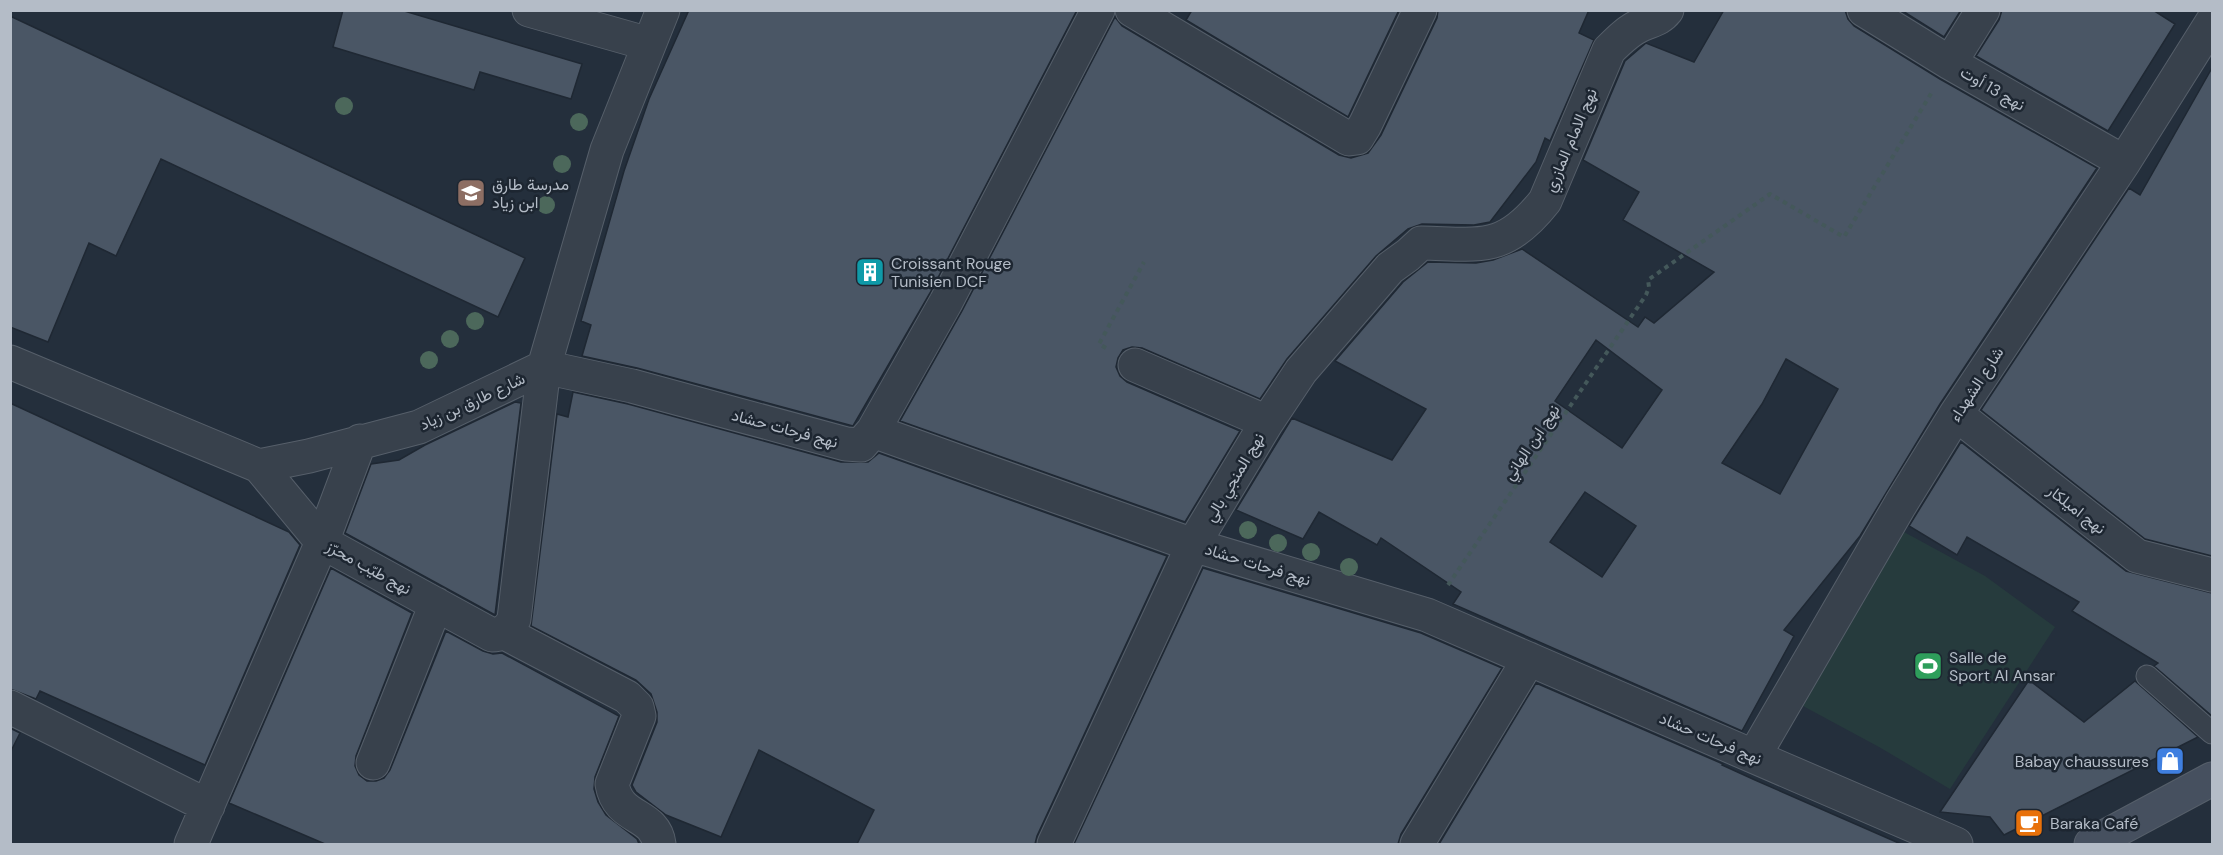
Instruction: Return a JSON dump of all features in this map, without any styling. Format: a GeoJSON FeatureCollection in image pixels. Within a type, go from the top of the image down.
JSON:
{"type":"FeatureCollection","features":[{"type":"Feature","properties":{"kind":"main road"},"geometry":{"type":"LineString","coordinates":[[2091,844],[2212,779]]}},
{"type":"Feature","properties":{"kind":"street"},"geometry":{"type":"LineString","coordinates":[[529,10],[649,44]]}},
{"type":"Feature","properties":{"kind":"street","name":"شارع طارق بن زياد"},"geometry":{"type":"LineString","coordinates":[[259,466],[309,456],[419,427],[544,368],[607,150],[663,10]]}},
{"type":"Feature","properties":{"kind":"street"},"geometry":{"type":"LineString","coordinates":[[873,431],[946,302],[1098,10]]}},
{"type":"Feature","properties":{"kind":"street"},"geometry":{"type":"LineString","coordinates":[[1132,10],[1349,139],[1357,138],[1365,125],[1420,10]]}},
{"type":"Feature","properties":{"kind":"street","name":"نهج الامام المازري"},"geometry":{"type":"LineString","coordinates":[[1421,243],[1489,244],[1513,233],[1528,220],[1545,201],[1606,54],[1623,36],[1639,26],[1658,20],[1667,10]]}},
{"type":"Feature","properties":{"kind":"street","name":"نهج 13 أوت"},"geometry":{"type":"LineString","coordinates":[[1864,10],[1950,63],[2124,162]]}},
{"type":"Feature","properties":{"kind":"street"},"geometry":{"type":"LineString","coordinates":[[1950,63],[1983,10]]}},
{"type":"Feature","properties":{"kind":"street","name":"شارع الشهداء"},"geometry":{"type":"LineString","coordinates":[[1754,756],[1900,505],[1956,414],[2124,162],[2212,22]]}},
{"type":"Feature","properties":{"kind":"street","name":"نهج المنجي بالي"},"geometry":{"type":"LineString","coordinates":[[1054,844],[1193,545],[1267,422],[1301,371],[1390,268],[1421,243]]}},
{"type":"Feature","properties":{"kind":"street"},"geometry":{"type":"LineString","coordinates":[[10,362],[259,466]]}},
{"type":"Feature","properties":{"kind":"street"},"geometry":{"type":"LineString","coordinates":[[1135,365],[1267,422]]}},
{"type":"Feature","properties":{"kind":"street"},"geometry":{"type":"LineString","coordinates":[[503,632],[509,628],[514,619],[544,368]]}},
{"type":"Feature","properties":{"kind":"street","name":"نهج فرحات حشاد"},"geometry":{"type":"LineString","coordinates":[[544,368],[632,386],[846,444],[861,445],[873,431],[1193,545],[1427,615],[1956,844]]}},
{"type":"Feature","properties":{"kind":"street","name":"نهج اميلكار"},"geometry":{"type":"LineString","coordinates":[[1956,414],[2137,556],[2212,575]]}},
{"type":"Feature","properties":{"kind":"street"},"geometry":{"type":"LineString","coordinates":[[191,844],[322,542],[360,441]]}},
{"type":"Feature","properties":{"kind":"street","name":"نهج طيّب محرّز"},"geometry":{"type":"LineString","coordinates":[[259,466],[322,542],[492,635],[503,632],[627,697],[638,707],[639,716],[612,784],[620,805],[648,823],[656,832],[659,844]]}},
{"type":"Feature","properties":{"kind":"street"},"geometry":{"type":"LineString","coordinates":[[373,763],[436,604]]}},
{"type":"Feature","properties":{"kind":"street"},"geometry":{"type":"LineString","coordinates":[[1417,844],[1529,659]]}},
{"type":"Feature","properties":{"kind":"street"},"geometry":{"type":"LineString","coordinates":[[10,707],[208,806]]}},
{"type":"Feature","properties":{"kind":"lane"},"geometry":{"type":"LineString","coordinates":[[2147,676],[2212,733]]}},
{"type":"Feature","properties":{"kind":"path","name":"نهج ابن الهاني"},"geometry":{"type":"LineString","coordinates":[[1427,615],[1646,295],[1649,287],[1648,280],[1770,194],[1844,237],[1950,63]]}},
{"type":"Feature","properties":{"kind":"path"},"geometry":{"type":"LineString","coordinates":[[1135,365],[1099,344],[1144,262]]}},
{"type":"Feature","properties":{"kind":"green space","name":"Salle de Sport Al Ansar"},"geometry":{"type":"Polygon","coordinates":[[[1904,532],[1985,576],[2055,627],[1950,789],[1803,706],[1904,532]]]}},
{"type":"Feature","properties":{"kind":"building"},"geometry":{"type":"Polygon","coordinates":[[[343,10],[401,10],[582,64],[571,99],[480,72],[474,90],[333,47],[343,10]]]}},
{"type":"Feature","properties":{"kind":"building"},"geometry":{"type":"Polygon","coordinates":[[[689,10],[1077,10],[930,293],[853,426],[637,368],[582,356],[591,325],[581,321],[624,171],[649,99],[689,10]]]}},
{"type":"Feature","properties":{"kind":"building"},"geometry":{"type":"Polygon","coordinates":[[[1192,10],[1399,10],[1348,117],[1186,20],[1192,10]]]}},
{"type":"Feature","properties":{"kind":"building"},"geometry":{"type":"Polygon","coordinates":[[[1438,10],[1589,10],[1579,33],[1594,40],[1550,141],[1545,138],[1536,162],[1490,222],[1474,225],[1422,224],[1408,229],[1376,256],[1287,359],[1260,399],[1142,348],[1132,347],[1123,350],[1116,367],[1120,376],[1127,382],[1240,431],[1185,522],[900,421],[962,311],[1115,17],[1122,26],[1339,155],[1351,158],[1368,153],[1381,135],[1437,18],[1438,10]]]}},
{"type":"Feature","properties":{"kind":"building"},"geometry":{"type":"Polygon","coordinates":[[[1724,10],[1845,10],[1854,26],[1940,79],[2097,168],[1940,404],[1860,536],[1784,630],[1794,636],[1742,731],[1453,604],[1461,592],[1381,538],[1377,545],[1319,512],[1303,539],[1236,510],[1292,418],[1392,460],[1426,409],[1335,361],[1403,282],[1428,262],[1476,263],[1493,260],[1522,249],[1638,327],[1645,317],[1654,323],[1714,272],[1623,220],[1639,192],[1583,160],[1625,61],[1646,43],[1694,62],[1724,10]],[[1596,340],[1555,401],[1622,448],[1662,390],[1596,340]],[[1786,359],[1762,404],[1722,463],[1780,494],[1838,389],[1786,359]],[[1585,492],[1550,542],[1602,577],[1636,526],[1585,492]]]}},
{"type":"Feature","properties":{"kind":"building"},"geometry":{"type":"Polygon","coordinates":[[[1901,10],[1961,10],[1944,37],[1901,10]]]}},
{"type":"Feature","properties":{"kind":"building"},"geometry":{"type":"Polygon","coordinates":[[[2002,10],[2153,10],[2175,24],[2108,131],[1976,56],[1999,20],[2002,10]]]}},
{"type":"Feature","properties":{"kind":"building"},"geometry":{"type":"Polygon","coordinates":[[[10,16],[525,258],[498,317],[161,159],[116,256],[89,243],[48,342],[10,327],[10,16]]]}},
{"type":"Feature","properties":{"kind":"building"},"geometry":{"type":"Polygon","coordinates":[[[2212,68],[2212,556],[2145,539],[1981,410],[2129,188],[2140,195],[2212,68]]]}},
{"type":"Feature","properties":{"kind":"building"},"geometry":{"type":"Polygon","coordinates":[[[573,392],[628,404],[841,462],[868,462],[879,453],[1167,556],[1035,844],[857,844],[874,810],[759,750],[721,837],[666,815],[636,792],[632,785],[657,722],[657,712],[651,694],[636,680],[531,626],[557,414],[568,417],[573,392]]]}},
{"type":"Feature","properties":{"kind":"building"},"geometry":{"type":"Polygon","coordinates":[[[515,402],[521,403],[495,615],[345,533],[371,464],[399,460],[515,402]]]}},
{"type":"Feature","properties":{"kind":"building"},"geometry":{"type":"Polygon","coordinates":[[[10,403],[289,532],[300,545],[205,765],[40,691],[36,699],[10,689],[10,403]]]}},
{"type":"Feature","properties":{"kind":"building"},"geometry":{"type":"Polygon","coordinates":[[[1961,442],[2126,571],[2212,593],[2212,716],[2154,666],[2158,663],[2072,611],[2079,602],[1967,537],[1957,555],[1909,526],[1961,442]]]}},
{"type":"Feature","properties":{"kind":"building"},"geometry":{"type":"Polygon","coordinates":[[[331,568],[412,613],[356,756],[355,766],[359,775],[367,781],[376,781],[384,778],[390,770],[446,631],[483,651],[493,654],[502,653],[619,716],[595,777],[594,789],[598,802],[606,815],[637,839],[639,844],[325,844],[229,803],[331,568]]]}},
{"type":"Feature","properties":{"kind":"building"},"geometry":{"type":"Polygon","coordinates":[[[1203,568],[1421,633],[1502,668],[1401,834],[1398,844],[1074,844],[1203,568]]]}},
{"type":"Feature","properties":{"kind":"building"},"geometry":{"type":"Polygon","coordinates":[[[2029,680],[2084,722],[2135,681],[2198,737],[2004,835],[1990,817],[1940,812],[2029,680]]]}},
{"type":"Feature","properties":{"kind":"building"},"geometry":{"type":"Polygon","coordinates":[[[1536,683],[1723,764],[1901,844],[1439,844],[1536,683]]]}},
{"type":"Feature","properties":{"kind":"building"},"geometry":{"type":"Polygon","coordinates":[[[10,728],[20,733],[10,753],[10,728]]]}},
{"type":"Feature","properties":{"kind":"place","name":"مدرسة طارق ابن زياد"},"geometry":{"type":"Point","coordinates":[471,193]}},
{"type":"Feature","properties":{"kind":"place","name":"Croissant Rouge Tunisien DCF"},"geometry":{"type":"Point","coordinates":[870,272]}},
{"type":"Feature","properties":{"kind":"place","name":"Salle de Sport Al Ansar"},"geometry":{"type":"Point","coordinates":[1928,666]}},
{"type":"Feature","properties":{"kind":"place","name":"Babay chaussures"},"geometry":{"type":"Point","coordinates":[2170,761]}},
{"type":"Feature","properties":{"kind":"place","name":"Baraka Café"},"geometry":{"type":"Point","coordinates":[2029,823]}}]}
